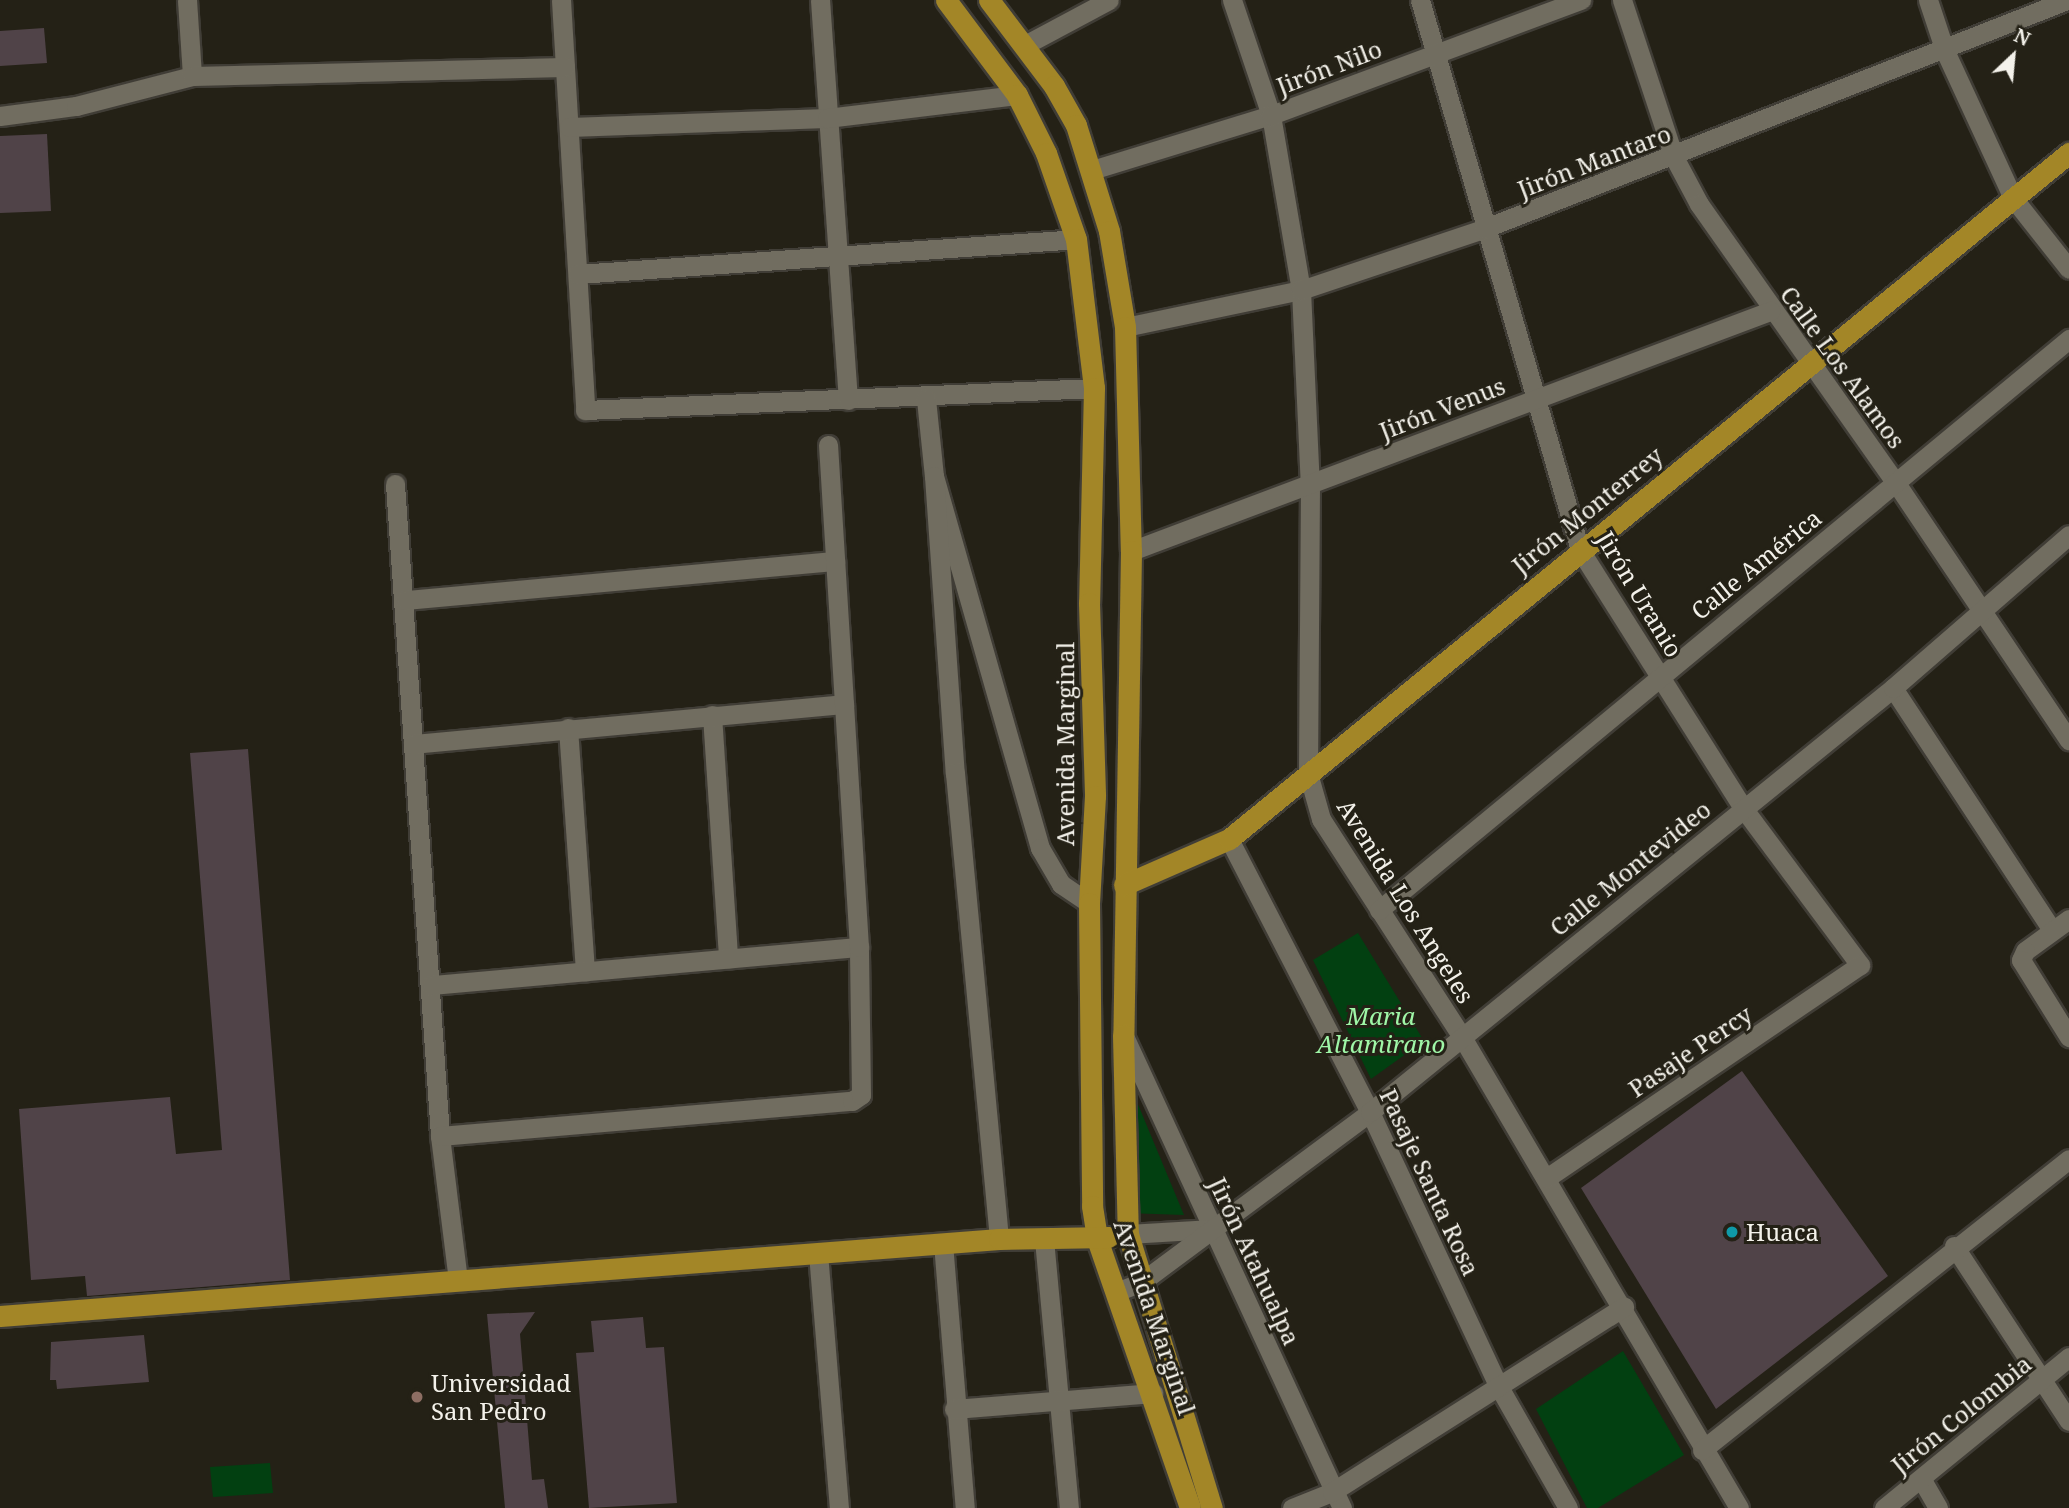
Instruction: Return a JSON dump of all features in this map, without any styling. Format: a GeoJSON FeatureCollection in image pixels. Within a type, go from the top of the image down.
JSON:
{"type":"FeatureCollection","features":[{"type":"Feature","properties":{"kind":"main road","name":"Avenida Marginal"},"geometry":{"type":"LineString","coordinates":[[946,0],[1017,95],[1046,153],[1076,239],[1094,388],[1089,603],[1095,796],[1089,903],[1097,1239],[1153,1393],[1190,1508]]}},
{"type":"Feature","properties":{"kind":"main road","name":"Avenida Marginal"},"geometry":{"type":"LineString","coordinates":[[989,0],[1025,45],[1076,125],[1092,170],[1125,327],[1131,551],[1123,1035],[1128,1234],[1140,1283],[1212,1508]]}},
{"type":"Feature","properties":{"kind":"main road","name":"Jirón Monterrey"},"geometry":{"type":"LineString","coordinates":[[1124,885],[1229,839],[1810,360],[2069,153]]}},
{"type":"Feature","properties":{"kind":"main road"},"geometry":{"type":"LineString","coordinates":[[0,1316],[999,1239],[1097,1239],[1128,1234]]}},
{"type":"Feature","properties":{"kind":"street"},"geometry":{"type":"LineString","coordinates":[[187,0],[192,76]]}},
{"type":"Feature","properties":{"kind":"street"},"geometry":{"type":"LineString","coordinates":[[561,0],[585,410],[926,399],[1094,388]]}},
{"type":"Feature","properties":{"kind":"street"},"geometry":{"type":"LineString","coordinates":[[820,0],[848,400]]}},
{"type":"Feature","properties":{"kind":"street"},"geometry":{"type":"LineString","coordinates":[[1025,45],[1109,0]]}},
{"type":"Feature","properties":{"kind":"street","name":"Avenida Los Angeles"},"geometry":{"type":"LineString","coordinates":[[1232,0],[1271,115],[1301,290],[1310,486],[1308,773],[1321,819],[1462,1037],[1624,1307],[1702,1450],[1740,1508]]}},
{"type":"Feature","properties":{"kind":"street","name":"Jirón Uranio"},"geometry":{"type":"LineString","coordinates":[[1420,0],[1483,229],[1537,397],[1580,550],[1743,808],[1860,965]]}},
{"type":"Feature","properties":{"kind":"street","name":"Jirón Nilo"},"geometry":{"type":"LineString","coordinates":[[1092,170],[1271,115],[1581,0]]}},
{"type":"Feature","properties":{"kind":"street","name":"Calle Los Alamos"},"geometry":{"type":"LineString","coordinates":[[1622,0],[1674,157],[1770,311],[1810,360],[1896,483],[2069,740]]}},
{"type":"Feature","properties":{"kind":"street"},"geometry":{"type":"LineString","coordinates":[[1928,0],[1945,51],[2013,198],[2069,269]]}},
{"type":"Feature","properties":{"kind":"street","name":"Jirón Mantaro"},"geometry":{"type":"LineString","coordinates":[[1125,327],[1301,290],[1483,229],[1945,51],[2067,0]]}},
{"type":"Feature","properties":{"kind":"street"},"geometry":{"type":"LineString","coordinates":[[0,116],[76,106],[192,76],[565,67]]}},
{"type":"Feature","properties":{"kind":"street"},"geometry":{"type":"LineString","coordinates":[[569,127],[827,117],[1017,95]]}},
{"type":"Feature","properties":{"kind":"street"},"geometry":{"type":"LineString","coordinates":[[579,274],[1076,239]]}},
{"type":"Feature","properties":{"kind":"street","name":"Jirón Venus"},"geometry":{"type":"LineString","coordinates":[[1131,551],[1770,311]]}},
{"type":"Feature","properties":{"kind":"street","name":"Calle América"},"geometry":{"type":"LineString","coordinates":[[1379,910],[1660,674],[1896,483],[2069,338]]}},
{"type":"Feature","properties":{"kind":"street"},"geometry":{"type":"LineString","coordinates":[[926,399],[955,773],[999,1239]]}},
{"type":"Feature","properties":{"kind":"street"},"geometry":{"type":"LineString","coordinates":[[440,1136],[852,1101],[861,1095],[864,1082],[859,947],[828,445]]}},
{"type":"Feature","properties":{"kind":"street"},"geometry":{"type":"LineString","coordinates":[[934,476],[1040,848],[1060,884],[1089,903]]}},
{"type":"Feature","properties":{"kind":"street"},"geometry":{"type":"LineString","coordinates":[[395,484],[406,600],[413,744],[432,985],[440,1136],[458,1281]]}},
{"type":"Feature","properties":{"kind":"street","name":"Calle Montevideo"},"geometry":{"type":"LineString","coordinates":[[1116,1292],[1140,1283],[1370,1112],[1893,688],[2069,535]]}},
{"type":"Feature","properties":{"kind":"street"},"geometry":{"type":"LineString","coordinates":[[406,600],[835,561]]}},
{"type":"Feature","properties":{"kind":"street"},"geometry":{"type":"LineString","coordinates":[[1893,688],[2052,930]]}},
{"type":"Feature","properties":{"kind":"street"},"geometry":{"type":"LineString","coordinates":[[413,744],[844,704]]}},
{"type":"Feature","properties":{"kind":"street"},"geometry":{"type":"LineString","coordinates":[[712,715],[728,958]]}},
{"type":"Feature","properties":{"kind":"street"},"geometry":{"type":"LineString","coordinates":[[568,728],[585,971]]}},
{"type":"Feature","properties":{"kind":"street","name":"Pasaje Santa Rosa"},"geometry":{"type":"LineString","coordinates":[[1229,839],[1370,1112],[1499,1387],[1568,1508]]}},
{"type":"Feature","properties":{"kind":"street"},"geometry":{"type":"LineString","coordinates":[[2069,919],[2025,951],[2025,970],[2069,1037]]}},
{"type":"Feature","properties":{"kind":"street"},"geometry":{"type":"LineString","coordinates":[[432,985],[859,947]]}},
{"type":"Feature","properties":{"kind":"street","name":"Pasaje Percy"},"geometry":{"type":"LineString","coordinates":[[1547,1178],[1860,965]]}},
{"type":"Feature","properties":{"kind":"street","name":"Jirón Atahualpa"},"geometry":{"type":"LineString","coordinates":[[1123,1035],[1337,1500]]}},
{"type":"Feature","properties":{"kind":"street"},"geometry":{"type":"LineString","coordinates":[[1702,1450],[1954,1246],[2069,1159]]}},
{"type":"Feature","properties":{"kind":"street"},"geometry":{"type":"LineString","coordinates":[[1128,1234],[1213,1229]]}},
{"type":"Feature","properties":{"kind":"street"},"geometry":{"type":"LineString","coordinates":[[1044,1239],[1069,1508]]}},
{"type":"Feature","properties":{"kind":"street"},"geometry":{"type":"LineString","coordinates":[[943,1244],[954,1409],[965,1508]]}},
{"type":"Feature","properties":{"kind":"street"},"geometry":{"type":"LineString","coordinates":[[1954,1246],[2044,1377],[2069,1421]]}},
{"type":"Feature","properties":{"kind":"street"},"geometry":{"type":"LineString","coordinates":[[818,1254],[839,1508]]}},
{"type":"Feature","properties":{"kind":"street"},"geometry":{"type":"LineString","coordinates":[[1292,1508],[1337,1500],[1499,1387],[1624,1307]]}},
{"type":"Feature","properties":{"kind":"street","name":"Jirón Colombia"},"geometry":{"type":"LineString","coordinates":[[1884,1508],[1922,1480],[2069,1357]]}},
{"type":"Feature","properties":{"kind":"street"},"geometry":{"type":"LineString","coordinates":[[954,1409],[1153,1393]]}},
{"type":"Feature","properties":{"kind":"street"},"geometry":{"type":"LineString","coordinates":[[1922,1480],[1938,1508]]}},
{"type":"Feature","properties":{"kind":"green space","name":"Maria Altamirano"},"geometry":{"type":"Polygon","coordinates":[[[1358,933],[1424,1041],[1371,1079],[1313,960],[1358,933]]]}},
{"type":"Feature","properties":{"kind":"green space"},"geometry":{"type":"Polygon","coordinates":[[[1127,1078],[1184,1215],[1126,1213],[1127,1078]]]}},
{"type":"Feature","properties":{"kind":"green space"},"geometry":{"type":"Polygon","coordinates":[[[1623,1351],[1684,1455],[1598,1508],[1587,1508],[1536,1409],[1623,1351]]]}},
{"type":"Feature","properties":{"kind":"green space"},"geometry":{"type":"Polygon","coordinates":[[[270,1463],[273,1493],[213,1497],[210,1467],[270,1463]]]}},
{"type":"Feature","properties":{"kind":"building"},"geometry":{"type":"Polygon","coordinates":[[[44,28],[47,63],[0,66],[0,31],[44,28]]]}},
{"type":"Feature","properties":{"kind":"building"},"geometry":{"type":"Polygon","coordinates":[[[47,134],[51,211],[0,213],[0,136],[47,134]]]}},
{"type":"Feature","properties":{"kind":"building"},"geometry":{"type":"Polygon","coordinates":[[[248,749],[290,1280],[87,1296],[85,1276],[31,1280],[19,1109],[170,1097],[176,1154],[222,1150],[190,753],[248,749]]]}},
{"type":"Feature","properties":{"kind":"building","name":"Huaca"},"geometry":{"type":"Polygon","coordinates":[[[1742,1071],[1888,1276],[1716,1409],[1581,1188],[1742,1071]]]}},
{"type":"Feature","properties":{"kind":"building"},"geometry":{"type":"Polygon","coordinates":[[[535,1312],[520,1334],[532,1480],[544,1479],[548,1508],[505,1508],[487,1314],[535,1312]]]}},
{"type":"Feature","properties":{"kind":"building"},"geometry":{"type":"Polygon","coordinates":[[[643,1317],[646,1348],[664,1347],[677,1503],[589,1508],[576,1353],[594,1352],[591,1321],[643,1317]]]}},
{"type":"Feature","properties":{"kind":"building"},"geometry":{"type":"Polygon","coordinates":[[[144,1335],[149,1382],[57,1389],[56,1380],[50,1380],[51,1342],[144,1335]]]}},
{"type":"Feature","properties":{"kind":"place","name":"Huaca"},"geometry":{"type":"Point","coordinates":[1732,1232]}},
{"type":"Feature","properties":{"kind":"place","name":"Universidad San Pedro"},"geometry":{"type":"Point","coordinates":[417,1397]}}]}
